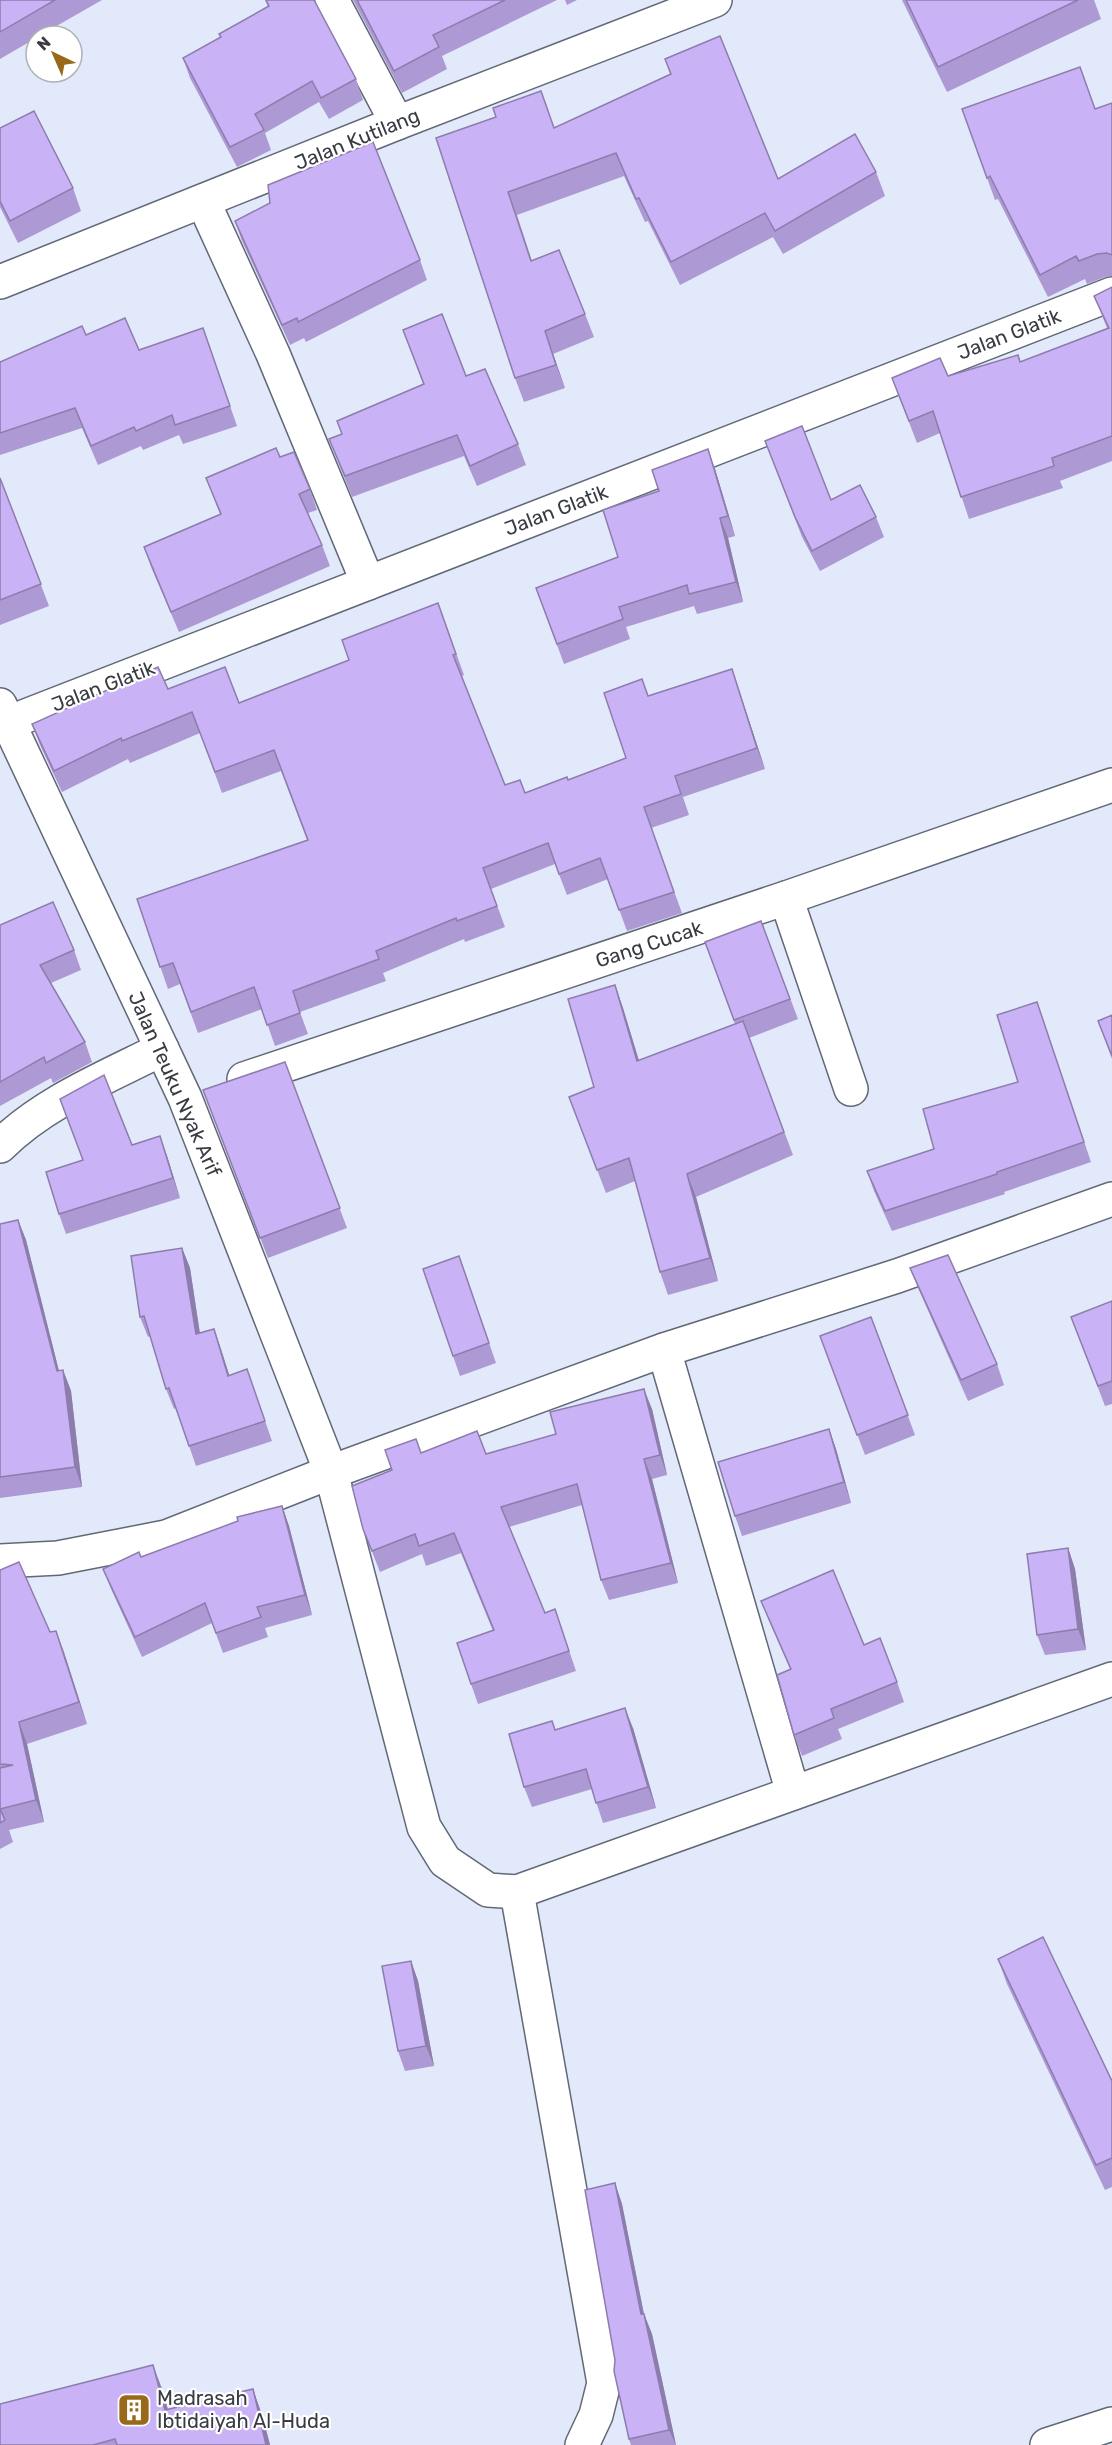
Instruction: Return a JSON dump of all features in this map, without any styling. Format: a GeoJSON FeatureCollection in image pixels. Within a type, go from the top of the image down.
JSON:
{"type":"FeatureCollection","features":[{"type":"Feature","properties":{"kind":"street"},"geometry":{"type":"LineString","coordinates":[[332,0],[397,123]]}},
{"type":"Feature","properties":{"kind":"street","name":"Jalan Kutilang"},"geometry":{"type":"LineString","coordinates":[[0,282],[397,123],[715,0]]}},
{"type":"Feature","properties":{"kind":"street"},"geometry":{"type":"LineString","coordinates":[[203,201],[273,354],[368,583]]}},
{"type":"Feature","properties":{"kind":"street","name":"Jalan Glatik"},"geometry":{"type":"LineString","coordinates":[[3,718],[368,583],[1112,294]]}},
{"type":"Feature","properties":{"kind":"street","name":"Jalan Teuku Nyak Arif"},"geometry":{"type":"LineString","coordinates":[[3,718],[162,1049],[204,1092],[331,1472],[424,1827],[445,1861],[488,1890],[517,1892]]}},
{"type":"Feature","properties":{"kind":"street","name":"Gang Cucak"},"geometry":{"type":"LineString","coordinates":[[204,1092],[786,898],[1112,784]]}},
{"type":"Feature","properties":{"kind":"street"},"geometry":{"type":"LineString","coordinates":[[786,898],[850,1089]]}},
{"type":"Feature","properties":{"kind":"street"},"geometry":{"type":"LineString","coordinates":[[0,1146],[17,1129],[61,1101],[162,1049]]}},
{"type":"Feature","properties":{"kind":"street"},"geometry":{"type":"LineString","coordinates":[[0,1561],[58,1558],[166,1537],[331,1472],[664,1350],[897,1276],[1112,1199]]}},
{"type":"Feature","properties":{"kind":"street"},"geometry":{"type":"LineString","coordinates":[[664,1350],[793,1794]]}},
{"type":"Feature","properties":{"kind":"street"},"geometry":{"type":"LineString","coordinates":[[582,2445],[596,2415],[604,2383],[517,1892],[1112,1679]]}},
{"type":"Feature","properties":{"kind":"street"},"geometry":{"type":"LineString","coordinates":[[1047,2445],[1112,2424]]}},
{"type":"Feature","properties":{"kind":"building"},"geometry":{"type":"Polygon","coordinates":[[[0,0],[55,0],[0,32],[0,0]]]}},
{"type":"Feature","properties":{"kind":"building"},"geometry":{"type":"Polygon","coordinates":[[[266,0],[314,0],[356,79],[321,98],[312,81],[255,114],[264,130],[230,147],[183,58],[221,37],[219,34],[269,6],[266,0]]]}},
{"type":"Feature","properties":{"kind":"building"},"geometry":{"type":"Polygon","coordinates":[[[357,0],[505,0],[433,35],[439,47],[394,71],[357,0]]]}},
{"type":"Feature","properties":{"kind":"building"},"geometry":{"type":"Polygon","coordinates":[[[906,0],[1078,0],[938,67],[906,0]]]}},
{"type":"Feature","properties":{"kind":"building"},"geometry":{"type":"Polygon","coordinates":[[[720,36],[778,179],[855,134],[876,172],[775,231],[765,213],[671,262],[639,198],[636,199],[616,153],[508,192],[531,261],[559,250],[585,314],[545,331],[556,365],[515,378],[436,138],[496,117],[493,108],[541,91],[554,128],[671,74],[665,59],[720,36]]]}},
{"type":"Feature","properties":{"kind":"building"},"geometry":{"type":"Polygon","coordinates":[[[1080,67],[1095,109],[1112,103],[1112,255],[1097,254],[1079,261],[1076,256],[1040,275],[990,176],[987,178],[962,109],[1080,67]]]}},
{"type":"Feature","properties":{"kind":"building"},"geometry":{"type":"Polygon","coordinates":[[[34,111],[73,188],[10,221],[0,201],[0,128],[34,111]]]}},
{"type":"Feature","properties":{"kind":"building"},"geometry":{"type":"Polygon","coordinates":[[[373,142],[420,260],[298,322],[297,318],[282,325],[235,221],[270,203],[268,185],[373,142]]]}},
{"type":"Feature","properties":{"kind":"building"},"geometry":{"type":"Polygon","coordinates":[[[1112,287],[1112,436],[1052,458],[1054,466],[961,497],[933,411],[909,421],[892,378],[940,358],[948,376],[1018,355],[1020,362],[1109,328],[1094,296],[1112,287]]]}},
{"type":"Feature","properties":{"kind":"building"},"geometry":{"type":"Polygon","coordinates":[[[442,314],[466,376],[485,369],[518,444],[470,466],[457,435],[345,476],[329,439],[342,434],[337,421],[424,384],[403,330],[442,314]]]}},
{"type":"Feature","properties":{"kind":"building"},"geometry":{"type":"Polygon","coordinates":[[[125,318],[139,350],[203,328],[230,406],[175,425],[172,415],[136,431],[134,427],[91,446],[75,408],[0,433],[0,362],[82,326],[86,335],[125,318]]]}},
{"type":"Feature","properties":{"kind":"building"},"geometry":{"type":"Polygon","coordinates":[[[802,426],[831,500],[860,485],[876,517],[812,551],[795,517],[765,441],[802,426]]]}},
{"type":"Feature","properties":{"kind":"building"},"geometry":{"type":"Polygon","coordinates":[[[276,448],[280,457],[294,452],[310,489],[299,494],[322,545],[171,612],[144,547],[221,514],[206,478],[276,448]]]}},
{"type":"Feature","properties":{"kind":"building"},"geometry":{"type":"Polygon","coordinates":[[[708,449],[728,516],[720,518],[736,582],[689,594],[687,585],[619,607],[623,619],[557,644],[536,588],[618,557],[603,510],[659,491],[652,470],[708,449]]]}},
{"type":"Feature","properties":{"kind":"building"},"geometry":{"type":"Polygon","coordinates":[[[0,478],[41,584],[0,600],[0,478]]]}},
{"type":"Feature","properties":{"kind":"building"},"geometry":{"type":"Polygon","coordinates":[[[438,603],[456,654],[453,655],[505,785],[520,780],[525,793],[626,758],[604,693],[642,679],[648,696],[732,669],[757,748],[675,776],[681,794],[644,807],[674,892],[619,910],[600,858],[559,874],[548,843],[483,868],[497,906],[457,921],[456,918],[376,951],[379,959],[293,991],[300,1013],[267,1025],[254,987],[191,1012],[173,963],[160,967],[137,899],[308,840],[274,750],[215,772],[192,712],[122,741],[121,738],[54,771],[32,724],[158,667],[168,689],[225,667],[239,703],[349,660],[342,640],[438,603]]]}},
{"type":"Feature","properties":{"kind":"building"},"geometry":{"type":"Polygon","coordinates":[[[53,902],[74,950],[40,965],[85,1042],[46,1063],[44,1057],[0,1082],[0,925],[53,902]]]}},
{"type":"Feature","properties":{"kind":"building"},"geometry":{"type":"Polygon","coordinates":[[[761,921],[790,999],[734,1020],[705,942],[761,921]]]}},
{"type":"Feature","properties":{"kind":"building"},"geometry":{"type":"Polygon","coordinates":[[[615,985],[637,1061],[743,1021],[784,1132],[687,1174],[710,1258],[660,1272],[629,1158],[597,1170],[569,1097],[594,1087],[568,999],[615,985]]]}},
{"type":"Feature","properties":{"kind":"building"},"geometry":{"type":"Polygon","coordinates":[[[1037,1002],[1084,1142],[885,1211],[867,1171],[934,1149],[923,1109],[1018,1082],[997,1015],[1037,1002]]]}},
{"type":"Feature","properties":{"kind":"building"},"geometry":{"type":"Polygon","coordinates":[[[1112,1015],[1112,1056],[1098,1021],[1112,1015]]]}},
{"type":"Feature","properties":{"kind":"building"},"geometry":{"type":"Polygon","coordinates":[[[285,1062],[340,1208],[260,1238],[203,1090],[285,1062]]]}},
{"type":"Feature","properties":{"kind":"building"},"geometry":{"type":"Polygon","coordinates":[[[104,1075],[132,1145],[160,1136],[173,1178],[59,1214],[46,1172],[83,1160],[60,1099],[104,1075]]]}},
{"type":"Feature","properties":{"kind":"building"},"geometry":{"type":"Polygon","coordinates":[[[18,1220],[57,1371],[63,1370],[75,1467],[0,1477],[0,1224],[18,1220]]]}},
{"type":"Feature","properties":{"kind":"building"},"geometry":{"type":"Polygon","coordinates":[[[182,1248],[196,1334],[214,1329],[228,1376],[247,1369],[265,1421],[189,1446],[169,1388],[166,1389],[144,1316],[140,1317],[131,1256],[182,1248]]]}},
{"type":"Feature","properties":{"kind":"building"},"geometry":{"type":"Polygon","coordinates":[[[948,1255],[997,1364],[961,1380],[910,1268],[948,1255]]]}},
{"type":"Feature","properties":{"kind":"building"},"geometry":{"type":"Polygon","coordinates":[[[459,1256],[489,1343],[453,1356],[423,1269],[459,1256]]]}},
{"type":"Feature","properties":{"kind":"building"},"geometry":{"type":"Polygon","coordinates":[[[1112,1301],[1112,1381],[1098,1386],[1071,1317],[1112,1301]]]}},
{"type":"Feature","properties":{"kind":"building"},"geometry":{"type":"Polygon","coordinates":[[[871,1317],[908,1415],[857,1435],[820,1336],[871,1317]]]}},
{"type":"Feature","properties":{"kind":"building"},"geometry":{"type":"Polygon","coordinates":[[[644,1389],[660,1455],[644,1459],[671,1563],[601,1580],[577,1484],[501,1507],[545,1613],[555,1609],[569,1651],[471,1684],[457,1643],[494,1630],[454,1533],[419,1546],[415,1534],[372,1551],[363,1529],[352,1486],[392,1470],[385,1450],[416,1439],[421,1453],[477,1431],[486,1454],[556,1434],[550,1412],[644,1389]]]}},
{"type":"Feature","properties":{"kind":"building"},"geometry":{"type":"Polygon","coordinates":[[[829,1429],[844,1482],[735,1516],[718,1462],[829,1429]]]}},
{"type":"Feature","properties":{"kind":"building"},"geometry":{"type":"Polygon","coordinates":[[[282,1506],[305,1595],[257,1607],[261,1617],[216,1633],[205,1603],[135,1637],[103,1569],[139,1552],[141,1557],[238,1521],[237,1517],[282,1506]]]}},
{"type":"Feature","properties":{"kind":"building"},"geometry":{"type":"Polygon","coordinates":[[[1068,1548],[1078,1629],[1037,1635],[1027,1554],[1068,1548]]]}},
{"type":"Feature","properties":{"kind":"building"},"geometry":{"type":"Polygon","coordinates":[[[19,1562],[50,1632],[56,1631],[79,1702],[19,1722],[36,1800],[0,1809],[0,1768],[13,1765],[0,1764],[0,1570],[19,1562]]]}},
{"type":"Feature","properties":{"kind":"building"},"geometry":{"type":"Polygon","coordinates":[[[833,1570],[864,1645],[880,1638],[897,1682],[831,1709],[834,1718],[794,1735],[777,1675],[791,1669],[761,1601],[833,1570]]]}},
{"type":"Feature","properties":{"kind":"building"},"geometry":{"type":"Polygon","coordinates":[[[625,1708],[648,1787],[596,1803],[586,1769],[524,1787],[509,1734],[552,1721],[555,1730],[625,1708]]]}},
{"type":"Feature","properties":{"kind":"building"},"geometry":{"type":"Polygon","coordinates":[[[0,1809],[5,1820],[0,1823],[0,1809]]]}},
{"type":"Feature","properties":{"kind":"building"},"geometry":{"type":"Polygon","coordinates":[[[1043,1937],[1112,2081],[1112,2158],[1096,2165],[998,1959],[1043,1937]]]}},
{"type":"Feature","properties":{"kind":"building"},"geometry":{"type":"Polygon","coordinates":[[[411,1961],[426,2046],[398,2051],[382,1966],[411,1961]]]}},
{"type":"Feature","properties":{"kind":"building"},"geometry":{"type":"Polygon","coordinates":[[[615,2183],[641,2314],[644,2314],[669,2430],[629,2439],[614,2371],[615,2360],[585,2190],[615,2183]]]}},
{"type":"Feature","properties":{"kind":"building"},"geometry":{"type":"Polygon","coordinates":[[[153,2365],[165,2410],[253,2389],[266,2445],[117,2445],[115,2439],[93,2445],[0,2445],[0,2404],[153,2365]]]}},
{"type":"Feature","properties":{"kind":"place","name":"Madrasah Ibtidaiyah Al-Huda"},"geometry":{"type":"Point","coordinates":[134,2410]}}]}
